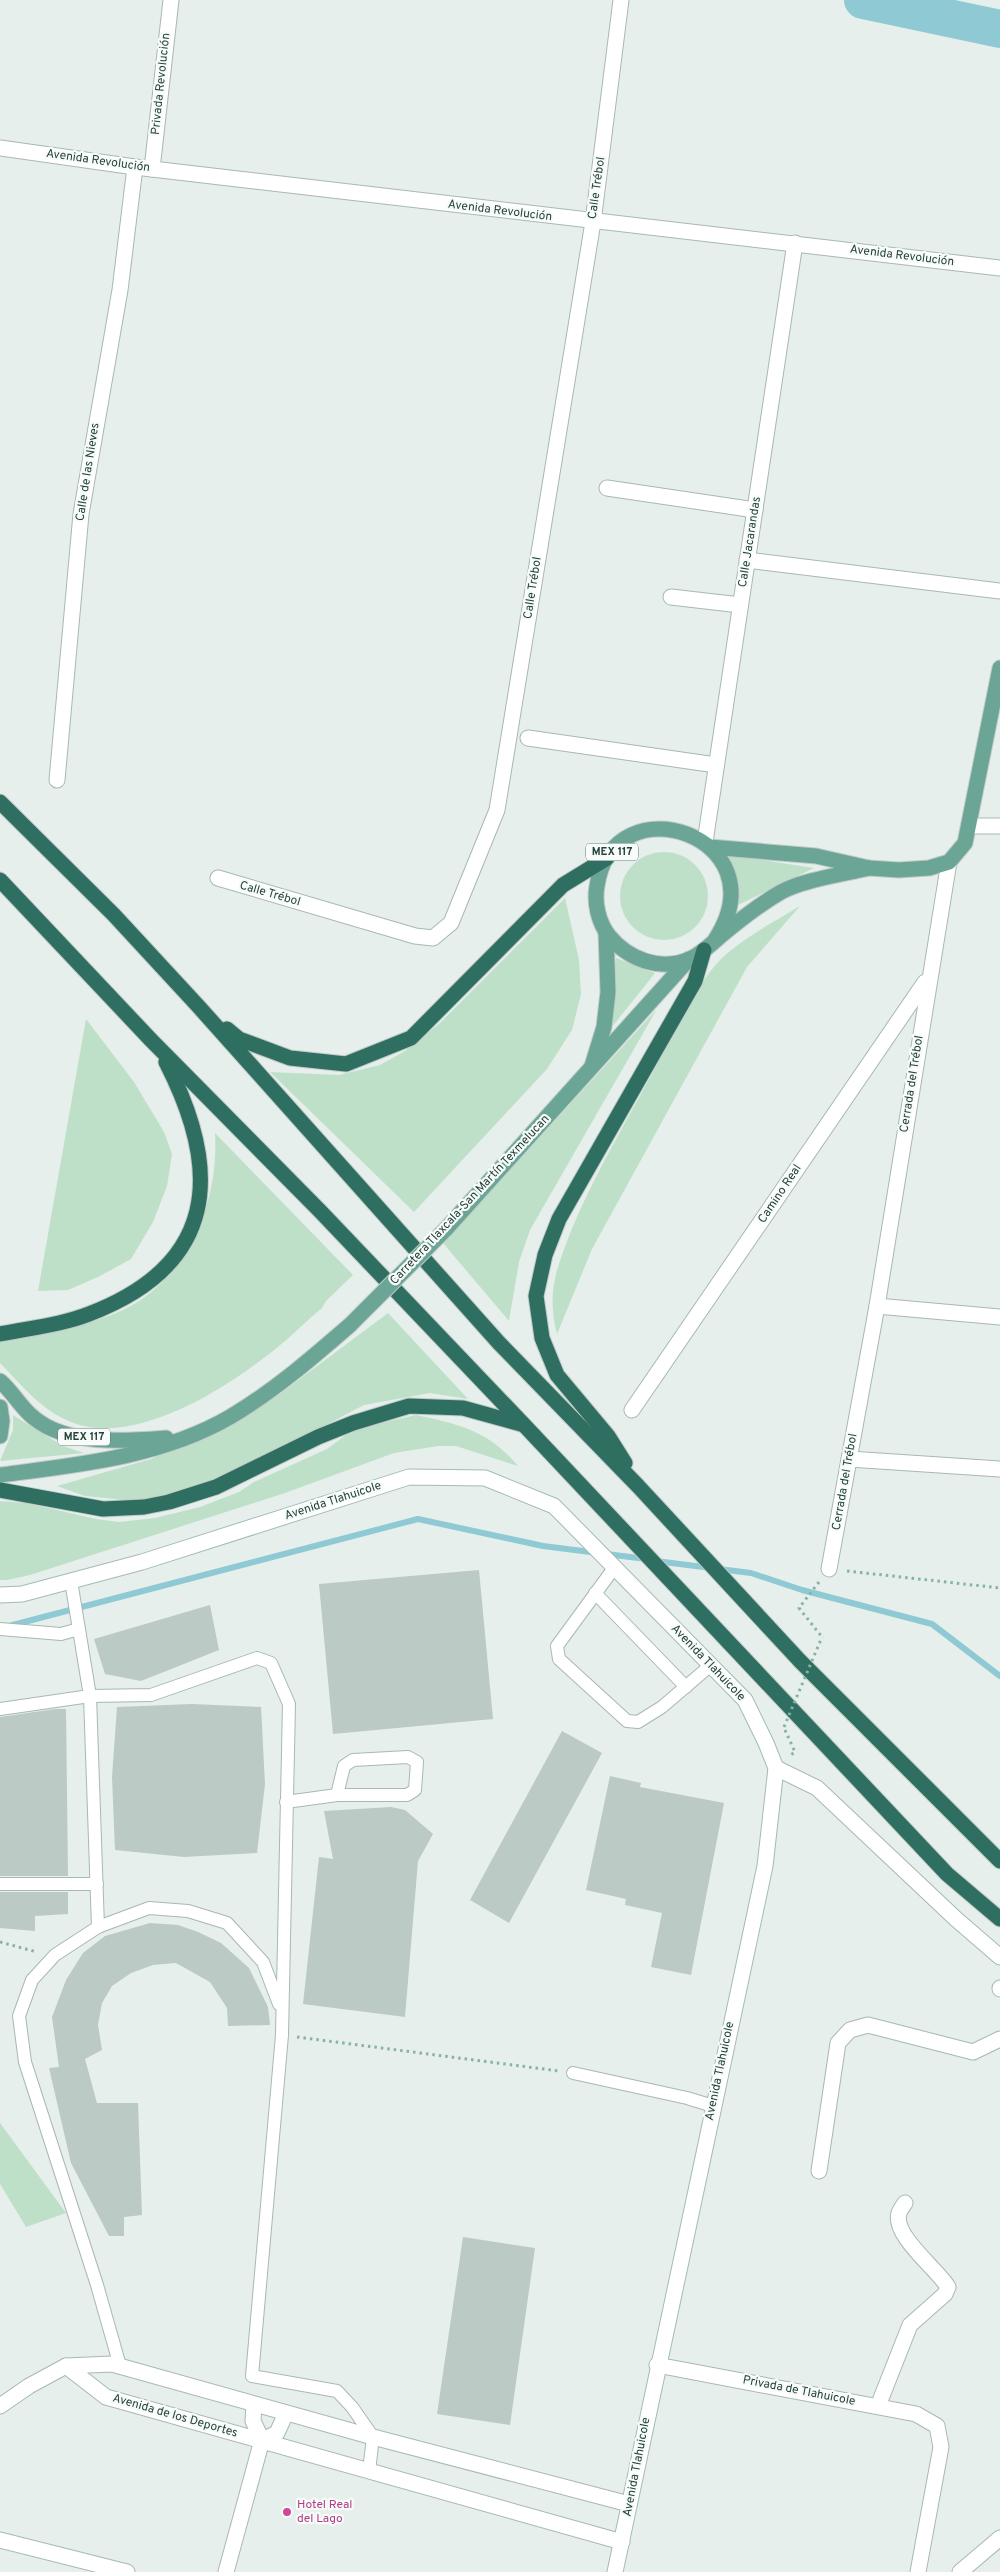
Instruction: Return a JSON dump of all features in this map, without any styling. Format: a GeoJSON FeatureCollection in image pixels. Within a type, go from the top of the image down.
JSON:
{"type":"FeatureCollection","features":[{"type":"Feature","properties":{"kind":"highway"},"geometry":{"type":"LineString","coordinates":[[0,802],[114,915],[199,1007],[499,1343],[638,1486],[800,1661],[997,1857]]}},
{"type":"Feature","properties":{"kind":"highway"},"geometry":{"type":"LineString","coordinates":[[199,1007],[239,1039],[290,1058],[346,1064],[411,1038],[563,885],[607,858]]}},
{"type":"Feature","properties":{"kind":"highway"},"geometry":{"type":"LineString","coordinates":[[0,880],[151,1040],[320,1211],[525,1426],[947,1874],[1000,1919]]}},
{"type":"Feature","properties":{"kind":"highway"},"geometry":{"type":"LineString","coordinates":[[638,1486],[608,1436],[556,1375],[542,1338],[536,1296],[545,1255],[559,1219],[695,981],[710,945]]}},
{"type":"Feature","properties":{"kind":"highway"},"geometry":{"type":"LineString","coordinates":[[0,1334],[87,1315],[132,1294],[154,1279],[169,1264],[191,1230],[201,1194],[202,1176],[199,1153],[189,1116],[177,1084],[151,1040]]}},
{"type":"Feature","properties":{"kind":"highway"},"geometry":{"type":"LineString","coordinates":[[0,1490],[103,1508],[123,1509],[169,1502],[216,1487],[318,1437],[353,1423],[409,1406],[463,1408],[505,1418],[525,1426]]}},
{"type":"Feature","properties":{"kind":"main road"},"geometry":{"type":"LineString","coordinates":[[949,862],[965,843],[1000,668]]}},
{"type":"Feature","properties":{"kind":"main road","name":"MEX 117"},"geometry":{"type":"LineString","coordinates":[[869,868],[783,890],[747,914],[710,945],[689,959],[658,964],[643,961],[628,954],[606,932],[598,915],[596,895],[598,875],[607,858],[619,844],[635,834],[652,829],[671,828],[689,833],[708,845],[816,856],[869,868],[914,869],[949,862]]}},
{"type":"Feature","properties":{"kind":"main road"},"geometry":{"type":"LineString","coordinates":[[708,845],[726,872],[730,886],[728,914],[710,945]]}},
{"type":"Feature","properties":{"kind":"main road","name":"MEX 117"},"geometry":{"type":"LineString","coordinates":[[591,1070],[604,1027],[608,992],[606,932]]}},
{"type":"Feature","properties":{"kind":"main road","name":"Carretera Tlaxcala-San Martín Texmelucan"},"geometry":{"type":"LineString","coordinates":[[0,1476],[79,1465],[138,1452],[188,1437],[230,1417],[280,1384],[350,1325],[446,1229],[689,959]]}},
{"type":"Feature","properties":{"kind":"main road","name":"MEX 117"},"geometry":{"type":"LineString","coordinates":[[0,1381],[35,1419],[68,1434],[92,1438],[139,1440],[188,1437]]}},
{"type":"Feature","properties":{"kind":"main road"},"geometry":{"type":"LineString","coordinates":[[0,1406],[2,1421],[0,1436]]}},
{"type":"Feature","properties":{"kind":"street","name":"Privada Revolución"},"geometry":{"type":"LineString","coordinates":[[152,169],[171,0]]}},
{"type":"Feature","properties":{"kind":"street","name":"Calle Trébol"},"geometry":{"type":"LineString","coordinates":[[218,878],[416,936],[433,938],[451,923],[497,810],[592,222],[621,0]]}},
{"type":"Feature","properties":{"kind":"street","name":"Avenida Revolución"},"geometry":{"type":"LineString","coordinates":[[0,148],[135,167],[592,222],[795,243],[1000,268]]}},
{"type":"Feature","properties":{"kind":"street","name":"Calle de las Nieves"},"geometry":{"type":"LineString","coordinates":[[57,780],[80,514],[120,290],[135,167]]}},
{"type":"Feature","properties":{"kind":"street","name":"Calle Jacarandas"},"geometry":{"type":"LineString","coordinates":[[708,845],[716,765],[795,243]]}},
{"type":"Feature","properties":{"kind":"street"},"geometry":{"type":"LineString","coordinates":[[608,488],[755,510]]}},
{"type":"Feature","properties":{"kind":"street"},"geometry":{"type":"LineString","coordinates":[[747,560],[1000,591]]}},
{"type":"Feature","properties":{"kind":"street"},"geometry":{"type":"LineString","coordinates":[[671,597],[740,605]]}},
{"type":"Feature","properties":{"kind":"street"},"geometry":{"type":"LineString","coordinates":[[528,738],[716,765]]}},
{"type":"Feature","properties":{"kind":"street"},"geometry":{"type":"LineString","coordinates":[[969,826],[1000,826]]}},
{"type":"Feature","properties":{"kind":"street","name":"Cerrada del Trébol"},"geometry":{"type":"LineString","coordinates":[[829,1569],[877,1306],[928,978],[949,862]]}},
{"type":"Feature","properties":{"kind":"street","name":"Camino Real"},"geometry":{"type":"LineString","coordinates":[[632,1410],[928,978]]}},
{"type":"Feature","properties":{"kind":"street"},"geometry":{"type":"LineString","coordinates":[[877,1306],[1000,1317]]}},
{"type":"Feature","properties":{"kind":"street"},"geometry":{"type":"LineString","coordinates":[[849,1460],[1000,1469]]}},
{"type":"Feature","properties":{"kind":"street","name":"Avenida Tlahuicole"},"geometry":{"type":"LineString","coordinates":[[0,1595],[22,1594],[142,1562],[409,1477],[485,1478],[554,1506],[745,1700],[776,1768],[765,1866],[615,2572]]}},
{"type":"Feature","properties":{"kind":"street"},"geometry":{"type":"LineString","coordinates":[[776,1768],[817,1788],[956,1920],[1000,1957]]}},
{"type":"Feature","properties":{"kind":"street"},"geometry":{"type":"LineString","coordinates":[[819,2171],[838,2043],[850,2030],[868,2025],[973,2052],[1000,2038]]}},
{"type":"Feature","properties":{"kind":"street"},"geometry":{"type":"LineString","coordinates":[[878,2406],[910,2325],[945,2294],[948,2287],[906,2239],[899,2226],[898,2214],[905,2203]]}},
{"type":"Feature","properties":{"kind":"street"},"geometry":{"type":"LineString","coordinates":[[0,2406],[29,2386],[66,2366],[112,2364],[373,2437],[629,2504]]}},
{"type":"Feature","properties":{"kind":"street","name":"Privada de Tlahuicole"},"geometry":{"type":"LineString","coordinates":[[658,2365],[916,2414],[937,2426],[941,2447],[918,2572]]}},
{"type":"Feature","properties":{"kind":"street","name":"Avenida de los Deportes"},"geometry":{"type":"LineString","coordinates":[[66,2366],[106,2397],[622,2542]]}},
{"type":"Feature","properties":{"kind":"street"},"geometry":{"type":"LineString","coordinates":[[226,2572],[262,2440],[253,2421],[254,2404]]}},
{"type":"Feature","properties":{"kind":"street"},"geometry":{"type":"LineString","coordinates":[[262,2440],[277,2433],[286,2413]]}},
{"type":"Feature","properties":{"kind":"street"},"geometry":{"type":"LineString","coordinates":[[960,2572],[1000,2538]]}},
{"type":"Feature","properties":{"kind":"street"},"geometry":{"type":"LineString","coordinates":[[0,2540],[127,2572]]}},
{"type":"Feature","properties":{"kind":"lane"},"geometry":{"type":"LineString","coordinates":[[614,1568],[557,1646],[559,1659],[627,1721],[638,1722],[662,1707],[711,1666]]}},
{"type":"Feature","properties":{"kind":"lane"},"geometry":{"type":"LineString","coordinates":[[71,1581],[90,1696],[98,1927]]}},
{"type":"Feature","properties":{"kind":"lane"},"geometry":{"type":"LineString","coordinates":[[595,1593],[686,1688]]}},
{"type":"Feature","properties":{"kind":"lane"},"geometry":{"type":"LineString","coordinates":[[0,1629],[61,1634],[79,1630]]}},
{"type":"Feature","properties":{"kind":"lane"},"geometry":{"type":"LineString","coordinates":[[0,1708],[90,1696],[152,1695],[257,1658],[271,1663],[288,1704],[282,2035],[252,2376],[337,2391],[352,2407],[373,2437],[369,2471]]}},
{"type":"Feature","properties":{"kind":"lane"},"geometry":{"type":"LineString","coordinates":[[286,1802],[337,1795],[407,1795],[415,1790],[417,1762],[408,1757],[353,1760],[344,1766],[337,1795]]}},
{"type":"Feature","properties":{"kind":"lane"},"geometry":{"type":"LineString","coordinates":[[0,1884],[97,1884]]}},
{"type":"Feature","properties":{"kind":"lane"},"geometry":{"type":"LineString","coordinates":[[120,2366],[97,2285],[25,2062],[19,2016],[32,1980],[55,1955],[98,1927],[150,1908],[188,1911],[227,1923],[263,1962],[282,2011]]}},
{"type":"Feature","properties":{"kind":"lane"},"geometry":{"type":"LineString","coordinates":[[573,2073],[686,2098],[713,2106]]}},
{"type":"Feature","properties":{"kind":"path"},"geometry":{"type":"LineString","coordinates":[[784,1727],[822,1637],[799,1608],[829,1569],[1000,1588]]}},
{"type":"Feature","properties":{"kind":"path"},"geometry":{"type":"LineString","coordinates":[[0,1942],[18,1948],[55,1955]]}},
{"type":"Feature","properties":{"kind":"path"},"geometry":{"type":"LineString","coordinates":[[282,2035],[573,2073]]}},
{"type":"Feature","properties":{"kind":"green space"},"geometry":{"type":"Polygon","coordinates":[[[664,852],[681,855],[695,865],[705,879],[708,896],[705,913],[695,927],[681,937],[664,940],[647,937],[633,927],[623,913],[620,896],[623,879],[633,865],[647,855],[664,852]]]}},
{"type":"Feature","properties":{"kind":"green space"},"geometry":{"type":"Polygon","coordinates":[[[723,854],[814,868],[734,907],[723,854]]]}},
{"type":"Feature","properties":{"kind":"green space"},"geometry":{"type":"Polygon","coordinates":[[[565,898],[579,960],[581,994],[572,1030],[547,1069],[414,1212],[270,1072],[339,1075],[380,1065],[405,1051],[439,1024],[565,898]]]}},
{"type":"Feature","properties":{"kind":"green space"},"geometry":{"type":"Polygon","coordinates":[[[800,906],[747,967],[592,1249],[557,1334],[553,1309],[553,1292],[558,1267],[567,1241],[601,1167],[684,1013],[702,983],[721,959],[749,937],[800,906]]]}},
{"type":"Feature","properties":{"kind":"green space"},"geometry":{"type":"Polygon","coordinates":[[[616,958],[655,973],[608,1032],[616,958]]]}},
{"type":"Feature","properties":{"kind":"green space"},"geometry":{"type":"Polygon","coordinates":[[[657,1009],[530,1230],[519,1262],[509,1321],[443,1243],[657,1009]]]}},
{"type":"Feature","properties":{"kind":"green space"},"geometry":{"type":"Polygon","coordinates":[[[86,1019],[134,1082],[164,1132],[172,1154],[167,1186],[153,1222],[131,1259],[98,1277],[68,1290],[38,1291],[86,1019]]]}},
{"type":"Feature","properties":{"kind":"green space"},"geometry":{"type":"Polygon","coordinates":[[[215,1133],[353,1275],[326,1301],[322,1308],[279,1346],[214,1392],[188,1406],[135,1425],[109,1428],[84,1426],[59,1416],[37,1401],[0,1363],[0,1341],[64,1328],[111,1315],[125,1309],[147,1295],[167,1278],[183,1257],[205,1210],[212,1185],[215,1133]]]}},
{"type":"Feature","properties":{"kind":"green space"},"geometry":{"type":"Polygon","coordinates":[[[388,1313],[468,1399],[430,1393],[364,1405],[284,1447],[200,1485],[155,1500],[126,1500],[85,1496],[57,1486],[151,1459],[241,1419],[277,1396],[388,1313]]]}},
{"type":"Feature","properties":{"kind":"green space"},"geometry":{"type":"Polygon","coordinates":[[[13,1415],[63,1446],[84,1453],[0,1461],[13,1430],[13,1415]]]}},
{"type":"Feature","properties":{"kind":"green space"},"geometry":{"type":"Polygon","coordinates":[[[416,1415],[460,1426],[484,1437],[507,1454],[518,1466],[456,1446],[438,1446],[394,1453],[285,1493],[30,1575],[0,1580],[0,1501],[26,1503],[96,1519],[119,1522],[155,1518],[200,1507],[239,1492],[254,1482],[327,1449],[346,1435],[364,1427],[416,1415]]]}},
{"type":"Feature","properties":{"kind":"green space"},"geometry":{"type":"Polygon","coordinates":[[[0,2123],[66,2213],[26,2227],[0,2184],[0,2123]]]}},
{"type":"Feature","properties":{"kind":"building"},"geometry":{"type":"Polygon","coordinates":[[[479,1570],[493,1719],[333,1734],[319,1584],[479,1570]]]}},
{"type":"Feature","properties":{"kind":"building"},"geometry":{"type":"Polygon","coordinates":[[[210,1605],[219,1650],[141,1681],[105,1674],[94,1639],[210,1605]]]}},
{"type":"Feature","properties":{"kind":"building"},"geometry":{"type":"Polygon","coordinates":[[[192,1704],[261,1707],[265,1784],[257,1853],[184,1857],[115,1850],[112,1777],[117,1707],[192,1704]]]}},
{"type":"Feature","properties":{"kind":"building"},"geometry":{"type":"Polygon","coordinates":[[[66,1709],[68,1876],[0,1876],[0,1717],[66,1709]]]}},
{"type":"Feature","properties":{"kind":"building"},"geometry":{"type":"Polygon","coordinates":[[[562,1731],[602,1753],[509,1923],[470,1900],[562,1731]]]}},
{"type":"Feature","properties":{"kind":"building"},"geometry":{"type":"Polygon","coordinates":[[[610,1776],[641,1783],[640,1787],[724,1803],[691,1975],[651,1967],[662,1913],[625,1905],[626,1899],[586,1890],[610,1776]]]}},
{"type":"Feature","properties":{"kind":"building"},"geometry":{"type":"Polygon","coordinates":[[[391,1807],[405,1810],[433,1834],[418,1861],[405,2017],[303,2004],[319,1857],[333,1859],[324,1811],[391,1807]]]}},
{"type":"Feature","properties":{"kind":"building"},"geometry":{"type":"Polygon","coordinates":[[[0,1892],[68,1892],[68,1914],[35,1916],[35,1931],[0,1928],[0,1892]]]}},
{"type":"Feature","properties":{"kind":"building"},"geometry":{"type":"Polygon","coordinates":[[[150,1923],[178,1925],[221,1943],[249,1968],[268,2007],[270,2025],[228,2026],[227,2008],[210,1982],[176,1963],[153,1965],[131,1973],[112,1986],[102,2003],[98,2025],[102,2050],[85,2059],[97,2103],[138,2103],[142,2215],[124,2217],[124,2236],[109,2236],[71,2163],[49,2068],[59,2067],[52,2017],[66,1980],[83,1953],[105,1936],[150,1923]]]}},
{"type":"Feature","properties":{"kind":"building"},"geometry":{"type":"Polygon","coordinates":[[[463,2237],[535,2248],[510,2425],[437,2414],[463,2237]]]}},
{"type":"Feature","properties":{"kind":"waterway"},"geometry":{"type":"LineString","coordinates":[[863,0],[1000,29]]}},
{"type":"Feature","properties":{"kind":"waterway"},"geometry":{"type":"LineString","coordinates":[[9,1626],[418,1519],[543,1546],[646,1559]]}},
{"type":"Feature","properties":{"kind":"waterway"},"geometry":{"type":"LineString","coordinates":[[656,1561],[751,1573],[802,1590],[932,1624],[1000,1676]]}},
{"type":"Feature","properties":{"kind":"place","name":"Hotel Real del Lago"},"geometry":{"type":"Point","coordinates":[287,2512]}}]}
